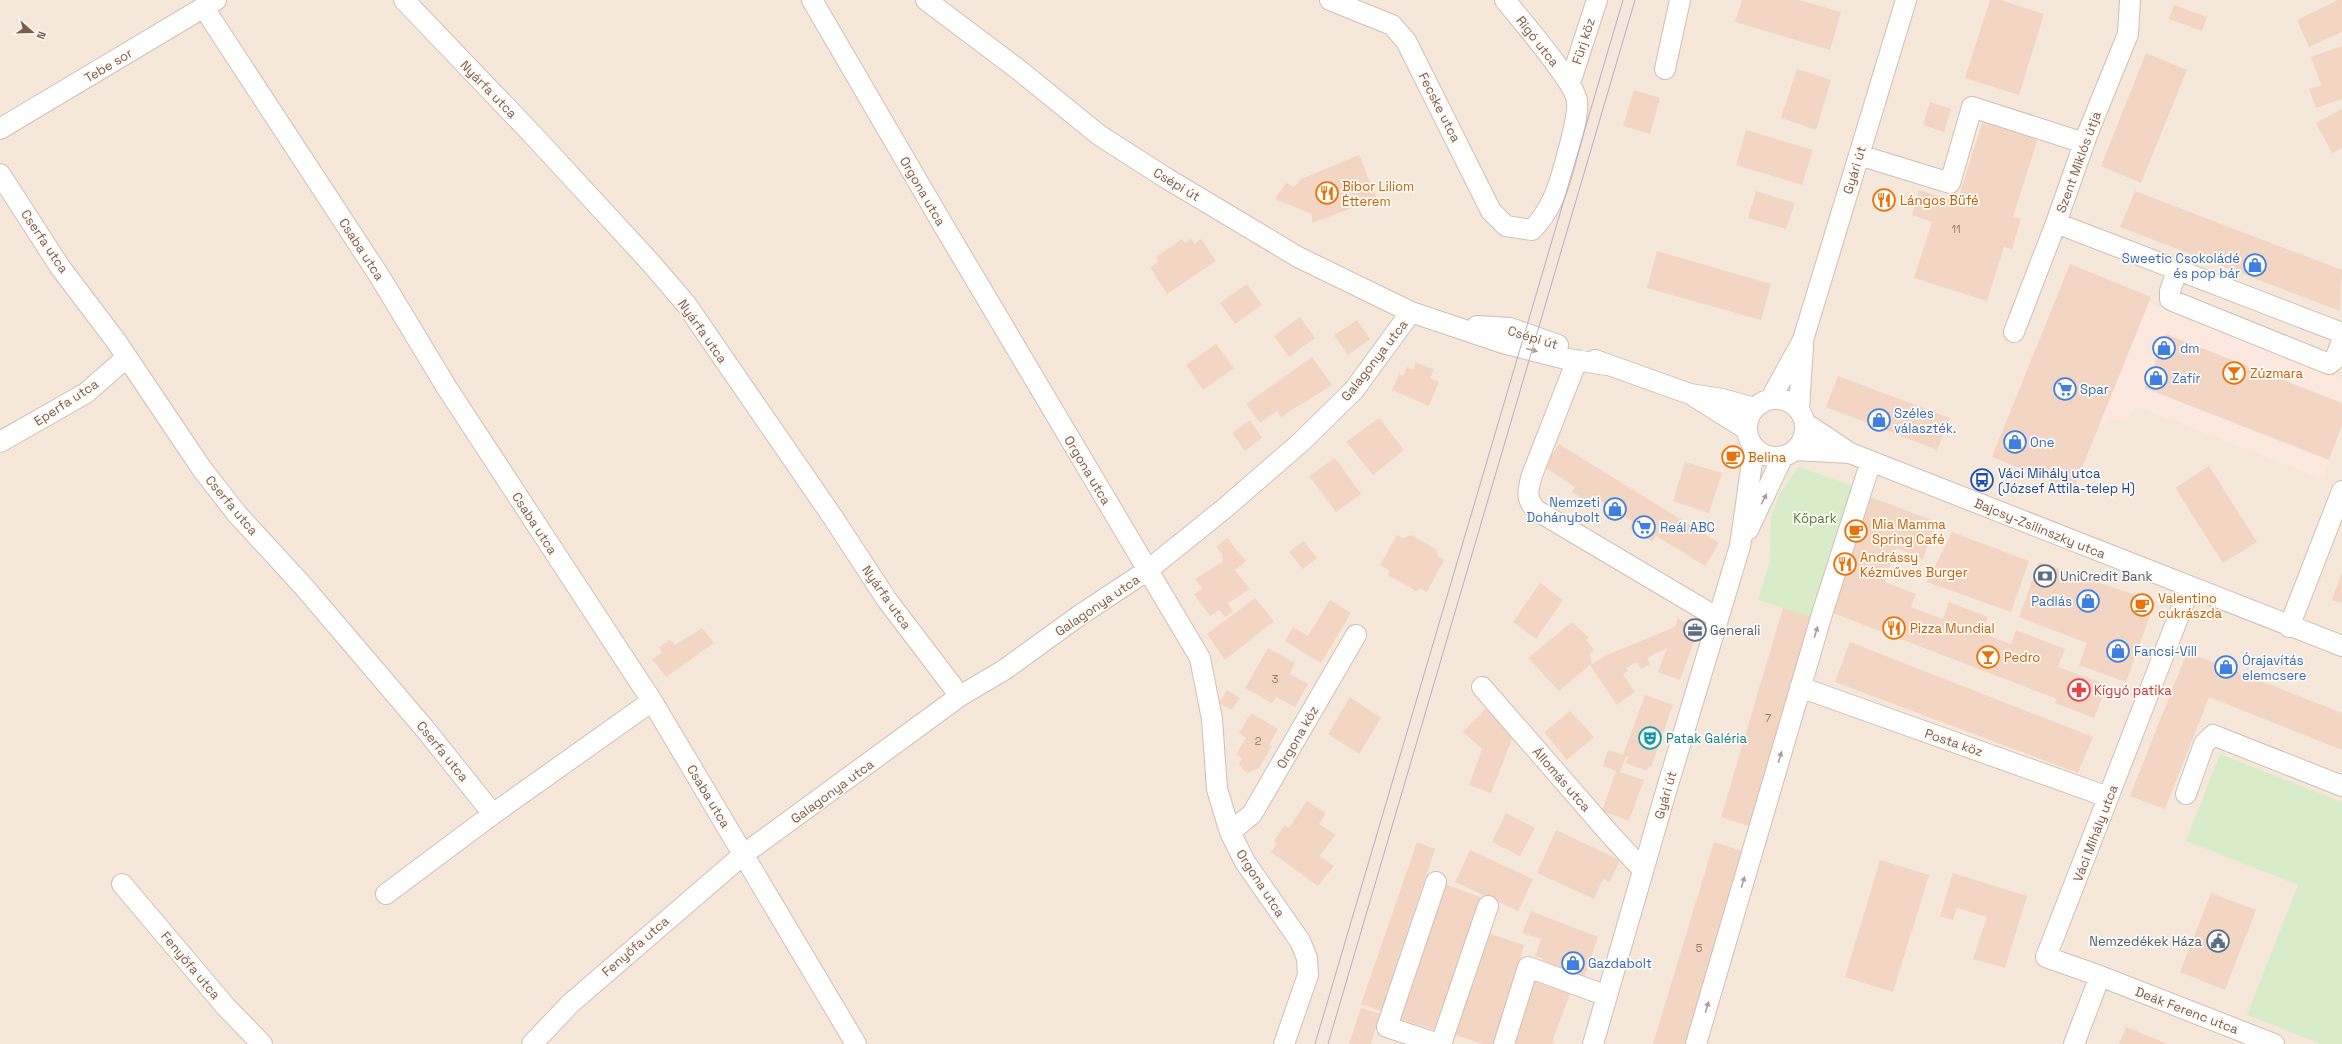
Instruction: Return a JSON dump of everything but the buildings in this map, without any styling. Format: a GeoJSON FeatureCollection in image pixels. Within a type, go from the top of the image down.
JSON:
{"type":"FeatureCollection","features":[{"type":"Feature","properties":{"kind":"street","name":"Nyárfa utca"},"geometry":{"type":"LineString","coordinates":[[404,0],[565,170],[650,262],[686,304],[832,516],[887,600],[960,696]]}},
{"type":"Feature","properties":{"kind":"street","name":"Orgona utca"},"geometry":{"type":"LineString","coordinates":[[812,0],[1200,658],[1212,718],[1217,789],[1230,832],[1245,862],[1300,941],[1308,958],[1308,975],[1284,1044]]}},
{"type":"Feature","properties":{"kind":"street","name":"Csépi út"},"geometry":{"type":"LineString","coordinates":[[926,0],[1019,70],[1099,135],[1166,178],[1298,257],[1411,312],[1503,342],[1577,360],[1607,365]]}},
{"type":"Feature","properties":{"kind":"street","name":"Fecske utca"},"geometry":{"type":"LineString","coordinates":[[1330,0],[1392,25],[1406,41],[1491,211],[1506,226],[1532,230]]}},
{"type":"Feature","properties":{"kind":"street","name":"Rigó utca"},"geometry":{"type":"LineString","coordinates":[[1505,0],[1570,83],[1577,100],[1573,134],[1556,195],[1544,218],[1532,230]]}},
{"type":"Feature","properties":{"kind":"street","name":"Fürj köz"},"geometry":{"type":"LineString","coordinates":[[1570,83],[1597,0]]}},
{"type":"Feature","properties":{"kind":"street"},"geometry":{"type":"LineString","coordinates":[[1664,69],[1680,0]]}},
{"type":"Feature","properties":{"kind":"street","name":"Gyári út"},"geometry":{"type":"LineString","coordinates":[[1802,416],[1803,340],[1906,0]]}},
{"type":"Feature","properties":{"kind":"street","name":"Szent Miklós útja"},"geometry":{"type":"LineString","coordinates":[[2130,0],[2128,34],[2084,143],[2056,223],[2178,268],[2342,333]]}},
{"type":"Feature","properties":{"kind":"street","name":"Tebe sor"},"geometry":{"type":"LineString","coordinates":[[0,129],[210,4]]}},
{"type":"Feature","properties":{"kind":"street","name":"Csaba utca"},"geometry":{"type":"LineString","coordinates":[[210,4],[452,394],[652,701],[856,1044]]}},
{"type":"Feature","properties":{"kind":"street"},"geometry":{"type":"LineString","coordinates":[[1859,155],[1950,183],[1972,107],[2084,143]]}},
{"type":"Feature","properties":{"kind":"street","name":"Cserfa utca"},"geometry":{"type":"LineString","coordinates":[[0,174],[60,267],[127,358],[202,469],[237,514],[314,599],[425,729],[493,814]]}},
{"type":"Feature","properties":{"kind":"street"},"geometry":{"type":"LineString","coordinates":[[2014,332],[2056,223]]}},
{"type":"Feature","properties":{"kind":"street"},"geometry":{"type":"LineString","coordinates":[[2178,268],[2170,291],[2170,299],[2173,301],[2329,364],[2335,359],[2342,341]]}},
{"type":"Feature","properties":{"kind":"street","name":"Galagonya utca"},"geometry":{"type":"LineString","coordinates":[[744,854],[960,696],[1004,670],[1148,570],[1225,508],[1300,443],[1354,390],[1411,312]]}},
{"type":"Feature","properties":{"kind":"street","name":"Csépi út"},"geometry":{"type":"LineString","coordinates":[[1454,325],[1510,328],[1568,348],[1607,365],[1690,394],[1762,403]]}},
{"type":"Feature","properties":{"kind":"street","name":"Gyári út"},"geometry":{"type":"LineString","coordinates":[[1762,403],[1803,340]]}},
{"type":"Feature","properties":{"kind":"street","name":"Eperfa utca"},"geometry":{"type":"LineString","coordinates":[[0,442],[86,393],[127,358]]}},
{"type":"Feature","properties":{"kind":"street"},"geometry":{"type":"LineString","coordinates":[[1577,360],[1532,475],[1527,495],[1530,503],[1536,510],[1718,618]]}},
{"type":"Feature","properties":{"kind":"street","name":"Csépi út"},"geometry":{"type":"LineString","coordinates":[[1690,394],[1746,429]]}},
{"type":"Feature","properties":{"kind":"street"},"geometry":{"type":"LineString","coordinates":[[1786,400],[1802,416],[1805,433],[1789,453],[1767,456],[1754,448],[1748,439],[1746,429],[1748,418],[1762,403],[1786,400]]}},
{"type":"Feature","properties":{"kind":"street","name":"Bajcsy-Zsilinszky utca"},"geometry":{"type":"LineString","coordinates":[[1802,416],[1850,453],[2289,627],[2342,646]]}},
{"type":"Feature","properties":{"kind":"street","name":"Gyári út"},"geometry":{"type":"LineString","coordinates":[[1593,1044],[1643,870],[1740,546],[1754,448]]}},
{"type":"Feature","properties":{"kind":"street","name":"Gyári út"},"geometry":{"type":"LineString","coordinates":[[1740,546],[1789,453]]}},
{"type":"Feature","properties":{"kind":"street","name":"Bajcsy-Zsilinszky utca"},"geometry":{"type":"LineString","coordinates":[[1789,453],[1850,453]]}},
{"type":"Feature","properties":{"kind":"street"},"geometry":{"type":"LineString","coordinates":[[1696,1044],[1800,687],[1871,461]]}},
{"type":"Feature","properties":{"kind":"street"},"geometry":{"type":"LineString","coordinates":[[2289,627],[2336,526],[2342,491]]}},
{"type":"Feature","properties":{"kind":"street","name":"Váci Mihály utca"},"geometry":{"type":"LineString","coordinates":[[2100,976],[2046,957],[2190,587]]}},
{"type":"Feature","properties":{"kind":"street","name":"Orgona köz"},"geometry":{"type":"LineString","coordinates":[[1230,832],[1252,814],[1356,635]]}},
{"type":"Feature","properties":{"kind":"street","name":"Állomás utca"},"geometry":{"type":"LineString","coordinates":[[1482,687],[1572,792],[1643,870]]}},
{"type":"Feature","properties":{"kind":"street","name":"Posta köz"},"geometry":{"type":"LineString","coordinates":[[1800,687],[2108,798]]}},
{"type":"Feature","properties":{"kind":"street"},"geometry":{"type":"LineString","coordinates":[[386,894],[493,814],[652,701]]}},
{"type":"Feature","properties":{"kind":"street"},"geometry":{"type":"LineString","coordinates":[[2186,794],[2204,744],[2212,735],[2342,786]]}},
{"type":"Feature","properties":{"kind":"street","name":"Fenyőfa utca"},"geometry":{"type":"LineString","coordinates":[[532,1044],[571,1003],[744,854]]}},
{"type":"Feature","properties":{"kind":"street"},"geometry":{"type":"LineString","coordinates":[[1436,882],[1385,1035],[1440,1044],[1488,906]]}},
{"type":"Feature","properties":{"kind":"street","name":"Fenyőfa utca"},"geometry":{"type":"LineString","coordinates":[[122,884],[226,1007],[262,1044]]}},
{"type":"Feature","properties":{"kind":"street"},"geometry":{"type":"LineString","coordinates":[[1504,1044],[1528,967],[1607,996]]}},
{"type":"Feature","properties":{"kind":"street"},"geometry":{"type":"LineString","coordinates":[[2074,1044],[2100,976]]}},
{"type":"Feature","properties":{"kind":"street","name":"Deák Ferenc utca"},"geometry":{"type":"LineString","coordinates":[[2100,976],[2274,1044]]}},
{"type":"Feature","properties":{"kind":"shaded area"},"geometry":{"type":"Polygon","coordinates":[[[0,0],[2342,0],[2342,1044],[0,1044],[0,0]]]}},
{"type":"Feature","properties":{"kind":"shaded area"},"geometry":{"type":"Polygon","coordinates":[[[2149,302],[2342,380],[2342,431],[2323,479],[2136,406],[2126,422],[2118,419],[2099,425],[2149,302]]]}},
{"type":"Feature","properties":{"kind":"green space","name":"Kőpark"},"geometry":{"type":"Polygon","coordinates":[[[1798,467],[1869,491],[1825,622],[1758,600],[1770,561],[1771,517],[1780,493],[1798,467]]]}},
{"type":"Feature","properties":{"kind":"green space"},"geometry":{"type":"Polygon","coordinates":[[[2220,754],[2342,802],[2342,1044],[2321,1044],[2247,1015],[2298,885],[2186,841],[2220,754]]]}},
{"type":"Feature","properties":{"kind":"tram line"},"geometry":{"type":"LineString","coordinates":[[1315,1044],[1623,0]]}},
{"type":"Feature","properties":{"kind":"tram line"},"geometry":{"type":"LineString","coordinates":[[1328,1044],[1635,0]]}},
{"type":"Feature","properties":{"kind":"place","name":"Bíbor Liliom Étterem"},"geometry":{"type":"Point","coordinates":[1327,193]}},
{"type":"Feature","properties":{"kind":"place","name":"Lángos Büfé"},"geometry":{"type":"Point","coordinates":[1884,200]}},
{"type":"Feature","properties":{"kind":"place","name":"Sweetic Csokoládé és pop bár"},"geometry":{"type":"Point","coordinates":[2255,265]}},
{"type":"Feature","properties":{"kind":"place","name":"dm"},"geometry":{"type":"Point","coordinates":[2164,348]}},
{"type":"Feature","properties":{"kind":"place","name":"Zúzmara"},"geometry":{"type":"Point","coordinates":[2234,373]}},
{"type":"Feature","properties":{"kind":"place","name":"Zafír"},"geometry":{"type":"Point","coordinates":[2156,378]}},
{"type":"Feature","properties":{"kind":"place","name":"Spar"},"geometry":{"type":"Point","coordinates":[2065,389]}},
{"type":"Feature","properties":{"kind":"place","name":"Széles választék."},"geometry":{"type":"Point","coordinates":[1879,420]}},
{"type":"Feature","properties":{"kind":"place","name":"One"},"geometry":{"type":"Point","coordinates":[2015,442]}},
{"type":"Feature","properties":{"kind":"place","name":"Belina"},"geometry":{"type":"Point","coordinates":[1733,457]}},
{"type":"Feature","properties":{"kind":"place","name":"Váci Mihály utca (József Attila-telep H)"},"geometry":{"type":"Point","coordinates":[1982,480]}},
{"type":"Feature","properties":{"kind":"place","name":"Nemzeti Dohánybolt"},"geometry":{"type":"Point","coordinates":[1615,509]}},
{"type":"Feature","properties":{"kind":"place","name":"Reál ABC"},"geometry":{"type":"Point","coordinates":[1644,527]}},
{"type":"Feature","properties":{"kind":"place","name":"Mia Mamma Spring Café"},"geometry":{"type":"Point","coordinates":[1856,531]}},
{"type":"Feature","properties":{"kind":"place","name":"Andrássy Kézműves Burger"},"geometry":{"type":"Point","coordinates":[1845,564]}},
{"type":"Feature","properties":{"kind":"place","name":"UniCredit Bank"},"geometry":{"type":"Point","coordinates":[2045,576]}},
{"type":"Feature","properties":{"kind":"place","name":"Padlás"},"geometry":{"type":"Point","coordinates":[2088,601]}},
{"type":"Feature","properties":{"kind":"place","name":"Valentino cukrászda"},"geometry":{"type":"Point","coordinates":[2142,605]}},
{"type":"Feature","properties":{"kind":"place","name":"Pizza Mundial"},"geometry":{"type":"Point","coordinates":[1894,628]}},
{"type":"Feature","properties":{"kind":"place","name":"Generali"},"geometry":{"type":"Point","coordinates":[1695,630]}},
{"type":"Feature","properties":{"kind":"place","name":"Fancsi-Vill"},"geometry":{"type":"Point","coordinates":[2118,651]}},
{"type":"Feature","properties":{"kind":"place","name":"Pedro"},"geometry":{"type":"Point","coordinates":[1988,657]}},
{"type":"Feature","properties":{"kind":"place","name":"Órajavítás elemcsere"},"geometry":{"type":"Point","coordinates":[2226,667]}},
{"type":"Feature","properties":{"kind":"place","name":"Kígyó patika"},"geometry":{"type":"Point","coordinates":[2079,690]}},
{"type":"Feature","properties":{"kind":"place","name":"Patak Galéria"},"geometry":{"type":"Point","coordinates":[1650,738]}},
{"type":"Feature","properties":{"kind":"place","name":"Nemzedékek Háza"},"geometry":{"type":"Point","coordinates":[2218,941]}},
{"type":"Feature","properties":{"kind":"place","name":"Gazdabolt"},"geometry":{"type":"Point","coordinates":[1573,963]}}]}
